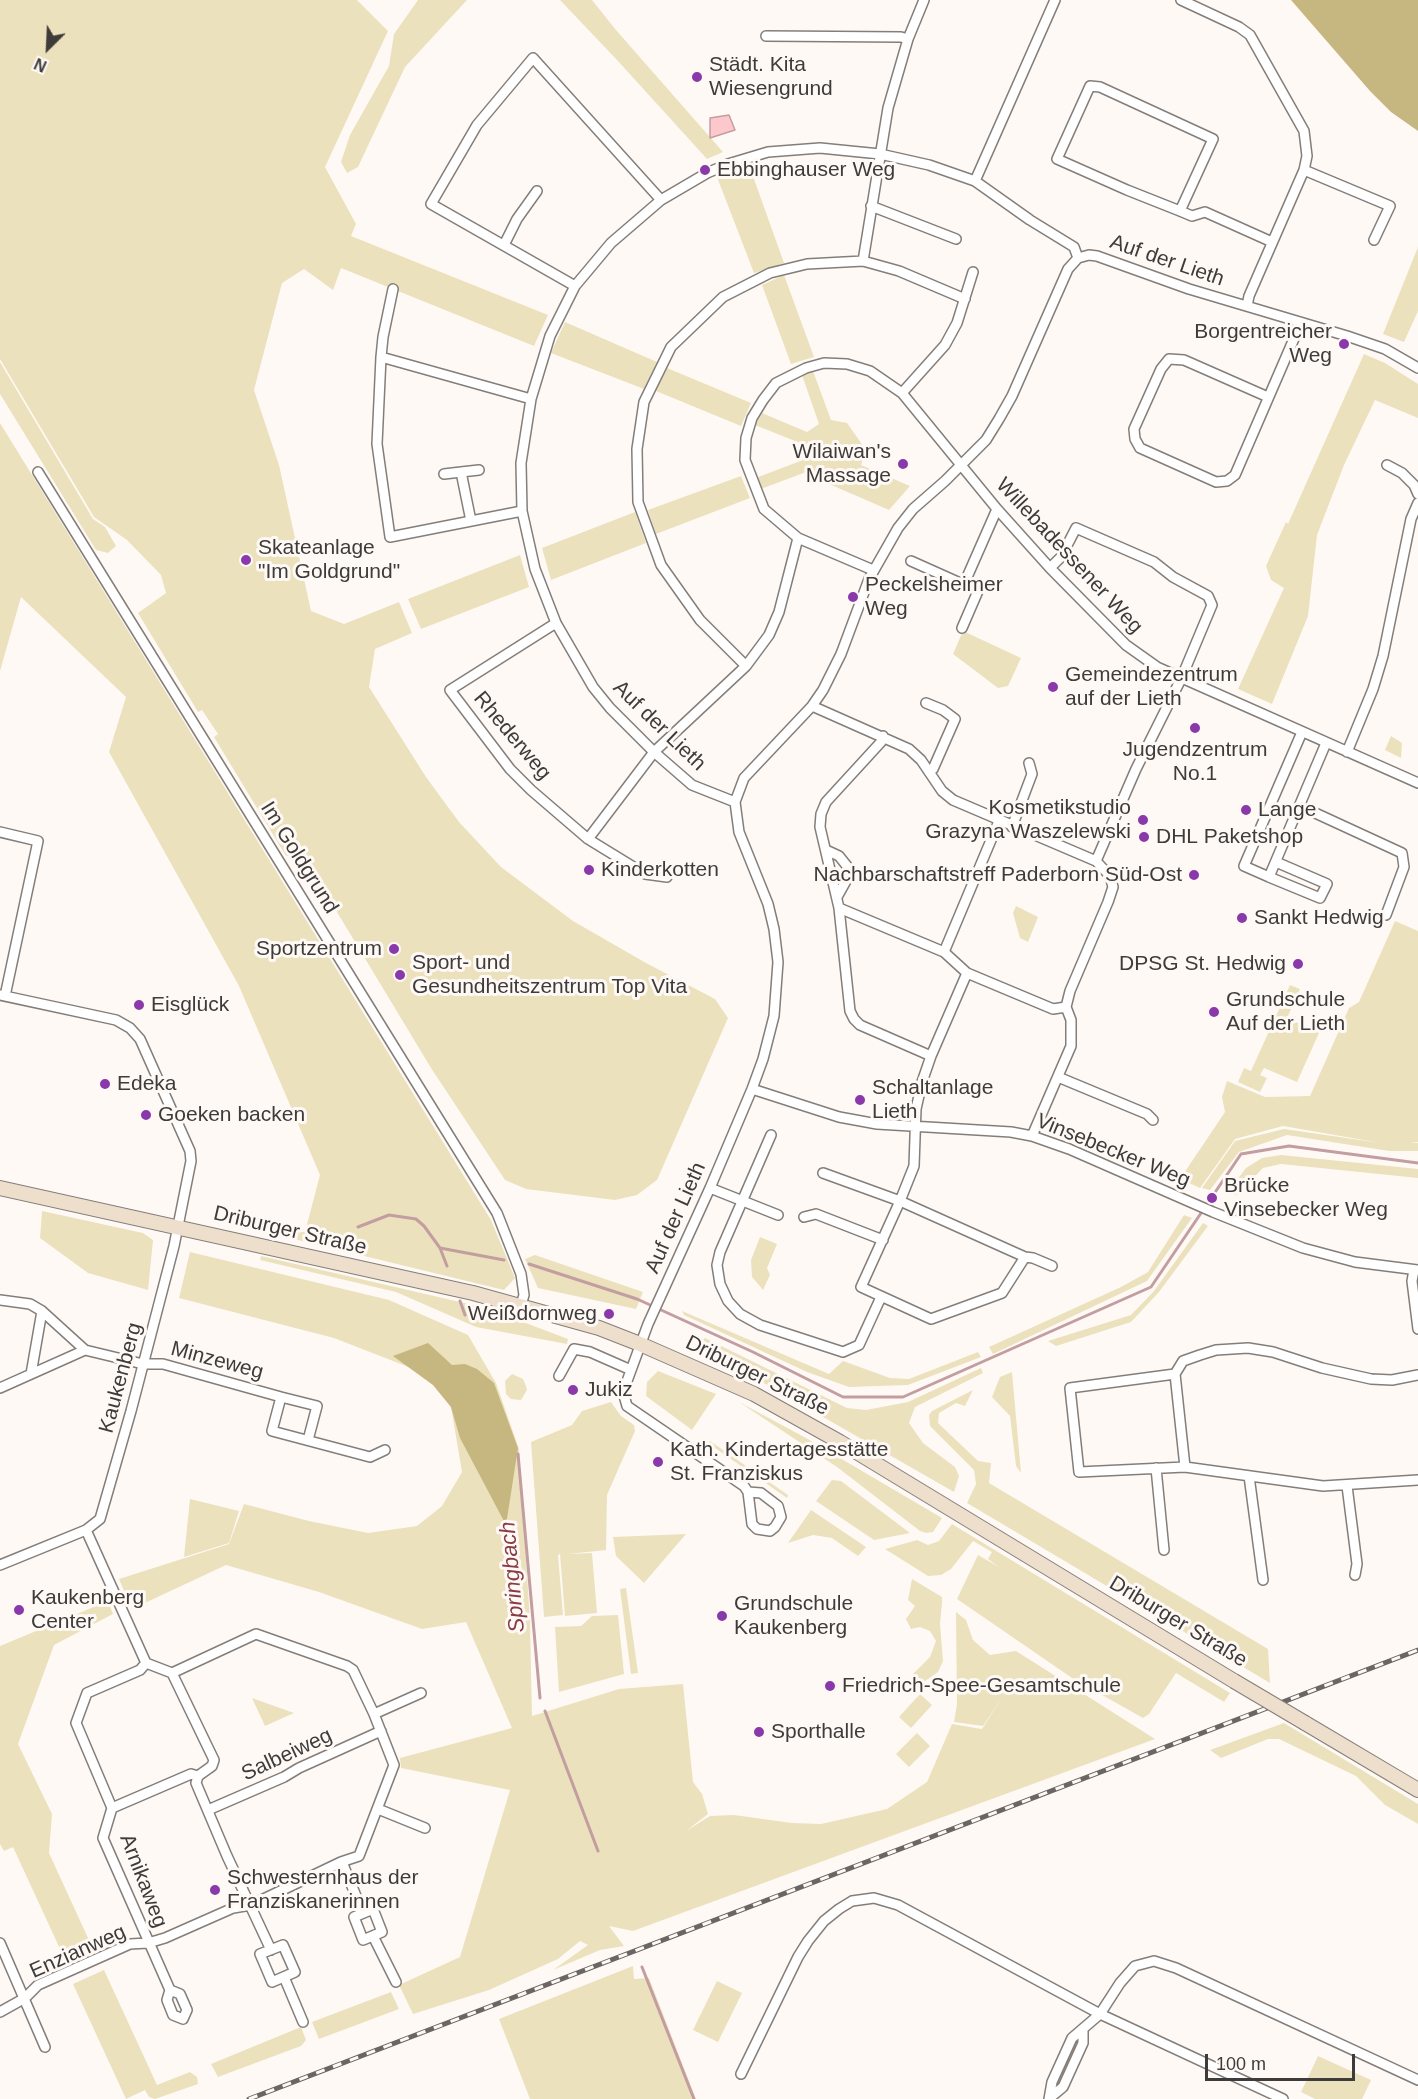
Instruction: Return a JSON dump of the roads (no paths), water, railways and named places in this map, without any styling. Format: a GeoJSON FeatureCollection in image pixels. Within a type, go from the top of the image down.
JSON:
{"type":"FeatureCollection","features":[{"type":"Feature","properties":{"kind":"main road","name":"Driburger Straße"},"geometry":{"type":"LineString","coordinates":[[0,1188],[521,1305],[599,1328],[640,1344],[754,1394],[840,1442],[1418,1790]]}},
{"type":"Feature","properties":{"kind":"street"},"geometry":{"type":"LineString","coordinates":[[863,261],[888,108],[908,39],[924,0]]}},
{"type":"Feature","properties":{"kind":"street"},"geometry":{"type":"LineString","coordinates":[[975,181],[1055,0]]}},
{"type":"Feature","properties":{"kind":"street"},"geometry":{"type":"LineString","coordinates":[[1181,0],[1239,27],[1250,35],[1304,131],[1307,156],[1304,170],[1249,296],[1247,306]]}},
{"type":"Feature","properties":{"kind":"street"},"geometry":{"type":"LineString","coordinates":[[766,36],[901,37],[908,39]]}},
{"type":"Feature","properties":{"kind":"street"},"geometry":{"type":"LineString","coordinates":[[575,286],[431,204],[477,125],[533,58],[661,200]]}},
{"type":"Feature","properties":{"kind":"street"},"geometry":{"type":"LineString","coordinates":[[1180,211],[1213,139],[1100,87],[1090,86],[1057,159],[1180,211],[1192,216],[1205,213],[1272,242]]}},
{"type":"Feature","properties":{"kind":"street","name":"Auf der Lieth"},"geometry":{"type":"LineString","coordinates":[[640,1344],[710,1188],[763,1059],[774,1016],[778,963],[768,904],[739,832],[735,802],[692,785],[654,752],[610,708],[593,687],[556,624],[535,569],[522,512],[521,463],[531,399],[550,336],[575,286],[612,243],[661,200],[723,166],[768,152],[820,148],[880,154],[929,165],[975,181],[1030,220],[1074,247],[1078,258],[1089,255],[1097,256],[1165,282],[1385,349],[1418,368]]}},
{"type":"Feature","properties":{"kind":"street"},"geometry":{"type":"LineString","coordinates":[[1304,170],[1390,206],[1374,240]]}},
{"type":"Feature","properties":{"kind":"street"},"geometry":{"type":"LineString","coordinates":[[504,245],[517,219],[537,191]]}},
{"type":"Feature","properties":{"kind":"street"},"geometry":{"type":"LineString","coordinates":[[871,206],[956,239]]}},
{"type":"Feature","properties":{"kind":"street"},"geometry":{"type":"LineString","coordinates":[[735,802],[744,778],[812,706],[823,690],[842,654],[860,600],[873,570],[889,542],[913,509],[986,440],[1012,396],[1068,269],[1078,258]]}},
{"type":"Feature","properties":{"kind":"street"},"geometry":{"type":"LineString","coordinates":[[746,666],[700,620],[661,565],[638,502],[637,449],[644,402],[671,347],[723,297],[770,273],[807,264],[863,261],[899,271],[965,299]]}},
{"type":"Feature","properties":{"kind":"street"},"geometry":{"type":"LineString","coordinates":[[902,393],[945,345],[957,323],[974,272]]}},
{"type":"Feature","properties":{"kind":"street"},"geometry":{"type":"LineString","coordinates":[[393,289],[383,337],[377,444],[390,537],[522,512]]}},
{"type":"Feature","properties":{"kind":"street"},"geometry":{"type":"LineString","coordinates":[[1268,397],[1184,360],[1169,359],[1161,369],[1134,429],[1136,439],[1140,448],[1216,482],[1227,481],[1235,476],[1268,397],[1299,322]]}},
{"type":"Feature","properties":{"kind":"street"},"geometry":{"type":"LineString","coordinates":[[381,357],[531,399]]}},
{"type":"Feature","properties":{"kind":"street"},"geometry":{"type":"LineString","coordinates":[[873,570],[798,538],[764,509],[745,460],[746,438],[752,418],[776,384],[806,368],[824,363],[847,364],[870,371],[902,393],[962,465]]}},
{"type":"Feature","properties":{"kind":"street","name":"Willebadessener Weg"},"geometry":{"type":"LineString","coordinates":[[962,465],[1050,568],[1126,645],[1157,667],[1418,783]]}},
{"type":"Feature","properties":{"kind":"street"},"geometry":{"type":"LineString","coordinates":[[1386,465],[1402,473],[1414,485],[1418,494]]}},
{"type":"Feature","properties":{"kind":"street"},"geometry":{"type":"LineString","coordinates":[[444,474],[479,470]]}},
{"type":"Feature","properties":{"kind":"street","name":"Im Goldgrund"},"geometry":{"type":"LineString","coordinates":[[38,471],[497,1213],[521,1274],[524,1295],[521,1305]]}},
{"type":"Feature","properties":{"kind":"street"},"geometry":{"type":"LineString","coordinates":[[461,472],[471,521]]}},
{"type":"Feature","properties":{"kind":"street"},"geometry":{"type":"LineString","coordinates":[[1347,752],[1373,689],[1383,656],[1412,519],[1418,503]]}},
{"type":"Feature","properties":{"kind":"street"},"geometry":{"type":"LineString","coordinates":[[964,584],[998,509]]}},
{"type":"Feature","properties":{"kind":"street"},"geometry":{"type":"LineString","coordinates":[[1050,568],[1061,558],[1076,528],[1154,562],[1173,577],[1208,596],[1212,605],[1181,679],[1136,769],[1096,861]]}},
{"type":"Feature","properties":{"kind":"street"},"geometry":{"type":"LineString","coordinates":[[588,839],[654,752],[746,666],[769,635],[779,612],[798,538]]}},
{"type":"Feature","properties":{"kind":"street"},"geometry":{"type":"LineString","coordinates":[[911,561],[978,591],[962,628]]}},
{"type":"Feature","properties":{"kind":"street","name":"Rhederweg"},"geometry":{"type":"LineString","coordinates":[[556,624],[450,690],[510,769],[531,790],[588,839],[645,874],[667,877]]}},
{"type":"Feature","properties":{"kind":"street"},"geometry":{"type":"LineString","coordinates":[[926,703],[943,710],[955,719],[933,769],[929,772]]}},
{"type":"Feature","properties":{"kind":"street"},"geometry":{"type":"LineString","coordinates":[[812,706],[909,749],[921,759],[942,791],[953,800],[1096,861],[1110,876],[1113,887],[1108,902],[1070,992],[1066,1007],[1071,1020],[1071,1046],[1032,1136]]}},
{"type":"Feature","properties":{"kind":"street"},"geometry":{"type":"LineString","coordinates":[[1276,862],[1327,884],[1320,898],[1244,866],[1302,732]]}},
{"type":"Feature","properties":{"kind":"street"},"geometry":{"type":"LineString","coordinates":[[883,736],[881,742],[826,802],[821,814],[820,827],[839,908],[850,1011],[860,1025],[931,1056]]}},
{"type":"Feature","properties":{"kind":"street"},"geometry":{"type":"LineString","coordinates":[[1269,877],[1326,743]]}},
{"type":"Feature","properties":{"kind":"street"},"geometry":{"type":"LineString","coordinates":[[1012,827],[1032,774],[1029,763]]}},
{"type":"Feature","properties":{"kind":"street"},"geometry":{"type":"LineString","coordinates":[[1300,806],[1402,853],[1404,867],[1386,915]]}},
{"type":"Feature","properties":{"kind":"street"},"geometry":{"type":"LineString","coordinates":[[944,951],[999,821]]}},
{"type":"Feature","properties":{"kind":"street"},"geometry":{"type":"LineString","coordinates":[[0,832],[38,841],[3,996]]}},
{"type":"Feature","properties":{"kind":"street"},"geometry":{"type":"LineString","coordinates":[[826,850],[839,856],[847,866],[847,879],[837,897]]}},
{"type":"Feature","properties":{"kind":"street"},"geometry":{"type":"LineString","coordinates":[[839,908],[944,951],[968,973],[1053,1009],[1066,1007]]}},
{"type":"Feature","properties":{"kind":"street"},"geometry":{"type":"LineString","coordinates":[[968,973],[931,1056],[922,1082],[915,1127],[914,1166],[861,1287],[931,1319],[1002,1293],[1025,1257]]}},
{"type":"Feature","properties":{"kind":"street","name":"Kaukenberg"},"geometry":{"type":"LineString","coordinates":[[3,996],[116,1020],[130,1028],[140,1039],[191,1154],[177,1227],[143,1364],[100,1519],[86,1530]]}},
{"type":"Feature","properties":{"kind":"street"},"geometry":{"type":"LineString","coordinates":[[1058,1077],[1147,1114],[1153,1120]]}},
{"type":"Feature","properties":{"kind":"street","name":"Vinsebecker Weg"},"geometry":{"type":"LineString","coordinates":[[752,1089],[839,1117],[877,1124],[1011,1131],[1032,1136],[1069,1149],[1279,1239],[1355,1262],[1416,1270]]}},
{"type":"Feature","properties":{"kind":"street"},"geometry":{"type":"LineString","coordinates":[[771,1135],[720,1252],[717,1264],[720,1284],[728,1301],[740,1314],[760,1325],[843,1352],[859,1345],[881,1297]]}},
{"type":"Feature","properties":{"kind":"street"},"geometry":{"type":"LineString","coordinates":[[823,1173],[900,1201],[1025,1257],[1052,1266]]}},
{"type":"Feature","properties":{"kind":"street"},"geometry":{"type":"LineString","coordinates":[[710,1188],[778,1215]]}},
{"type":"Feature","properties":{"kind":"street"},"geometry":{"type":"LineString","coordinates":[[804,1216],[816,1214],[883,1240]]}},
{"type":"Feature","properties":{"kind":"street"},"geometry":{"type":"LineString","coordinates":[[1416,1270],[1412,1281],[1418,1329]]}},
{"type":"Feature","properties":{"kind":"street"},"geometry":{"type":"LineString","coordinates":[[0,1300],[30,1304],[42,1311],[85,1350],[0,1388]]}},
{"type":"Feature","properties":{"kind":"street"},"geometry":{"type":"LineString","coordinates":[[31,1374],[42,1311]]}},
{"type":"Feature","properties":{"kind":"street"},"geometry":{"type":"LineString","coordinates":[[640,1344],[623,1392],[627,1406],[744,1486],[748,1492],[752,1524],[756,1529],[770,1530],[775,1527],[781,1517],[778,1506],[761,1493],[748,1492]]}},
{"type":"Feature","properties":{"kind":"street"},"geometry":{"type":"LineString","coordinates":[[1185,1467],[1175,1374],[1184,1361],[1216,1350],[1248,1347],[1371,1379],[1392,1380],[1418,1375]]}},
{"type":"Feature","properties":{"kind":"street"},"geometry":{"type":"LineString","coordinates":[[559,1376],[574,1349],[590,1352],[631,1370]]}},
{"type":"Feature","properties":{"kind":"street","name":"Minzeweg"},"geometry":{"type":"LineString","coordinates":[[85,1350],[143,1364],[163,1364],[317,1406],[308,1440]]}},
{"type":"Feature","properties":{"kind":"street"},"geometry":{"type":"LineString","coordinates":[[1175,1374],[1070,1388],[1079,1472],[1185,1467],[1323,1486],[1418,1480]]}},
{"type":"Feature","properties":{"kind":"street","name":"Minzeweg"},"geometry":{"type":"LineString","coordinates":[[281,1397],[272,1431],[370,1457],[385,1450]]}},
{"type":"Feature","properties":{"kind":"street"},"geometry":{"type":"LineString","coordinates":[[1156,1468],[1164,1550]]}},
{"type":"Feature","properties":{"kind":"street"},"geometry":{"type":"LineString","coordinates":[[1249,1476],[1263,1580]]}},
{"type":"Feature","properties":{"kind":"street"},"geometry":{"type":"LineString","coordinates":[[1347,1486],[1357,1564],[1355,1575]]}},
{"type":"Feature","properties":{"kind":"street"},"geometry":{"type":"LineString","coordinates":[[0,1565],[86,1530],[146,1663],[172,1673]]}},
{"type":"Feature","properties":{"kind":"street","name":"Arnikaweg"},"geometry":{"type":"LineString","coordinates":[[148,1943],[165,1938],[233,1908],[251,1905],[359,1856],[394,1765],[374,1714],[353,1670],[349,1668],[256,1634],[172,1673]]}},
{"type":"Feature","properties":{"kind":"street","name":"Arnikaweg"},"geometry":{"type":"LineString","coordinates":[[146,1663],[140,1670],[87,1693],[76,1723],[112,1808],[103,1838],[170,1990]]}},
{"type":"Feature","properties":{"kind":"street","name":"Salbeiweg"},"geometry":{"type":"LineString","coordinates":[[172,1673],[214,1760],[207,1771],[198,1776]]}},
{"type":"Feature","properties":{"kind":"street"},"geometry":{"type":"LineString","coordinates":[[374,1714],[421,1693]]}},
{"type":"Feature","properties":{"kind":"street","name":"Salbeiweg"},"geometry":{"type":"LineString","coordinates":[[208,1810],[381,1731]]}},
{"type":"Feature","properties":{"kind":"street"},"geometry":{"type":"LineString","coordinates":[[112,1808],[191,1774],[198,1776],[196,1783],[228,1858],[272,1950]]}},
{"type":"Feature","properties":{"kind":"street"},"geometry":{"type":"LineString","coordinates":[[378,1809],[425,1828]]}},
{"type":"Feature","properties":{"kind":"street"},"geometry":{"type":"LineString","coordinates":[[342,1862],[363,1913],[354,1917],[363,1940],[373,1935],[396,1982]]}},
{"type":"Feature","properties":{"kind":"street"},"geometry":{"type":"LineString","coordinates":[[741,2074],[798,1956],[824,1921],[852,1901],[874,1898],[898,1905],[1100,2014],[1283,2099]]}},
{"type":"Feature","properties":{"kind":"street","name":"Enzianweg"},"geometry":{"type":"LineString","coordinates":[[0,1943],[45,2047]]}},
{"type":"Feature","properties":{"kind":"street","name":"Enzianweg"},"geometry":{"type":"LineString","coordinates":[[0,2012],[25,1998],[39,1985],[130,1944],[148,1943]]}},
{"type":"Feature","properties":{"kind":"street"},"geometry":{"type":"LineString","coordinates":[[283,1945],[295,1972],[272,1982],[260,1954],[272,1950],[283,1945]]}},
{"type":"Feature","properties":{"kind":"street"},"geometry":{"type":"LineString","coordinates":[[1050,2098],[1052,2082],[1072,2038],[1100,2014],[1120,1983],[1135,1966],[1154,1962],[1165,1964],[1418,2080]]}},
{"type":"Feature","properties":{"kind":"street"},"geometry":{"type":"LineString","coordinates":[[284,1977],[303,2022]]}},
{"type":"Feature","properties":{"kind":"waterway"},"geometry":{"type":"LineString","coordinates":[[529,1264],[637,1299],[753,1352],[843,1397],[903,1397],[1151,1287],[1241,1154],[1289,1146],[1418,1163]]}},
{"type":"Feature","properties":{"kind":"waterway","name":"Springbach"},"geometry":{"type":"LineString","coordinates":[[358,1227],[389,1215],[416,1219],[440,1248],[447,1266]]}},
{"type":"Feature","properties":{"kind":"waterway"},"geometry":{"type":"LineString","coordinates":[[440,1248],[504,1260]]}},
{"type":"Feature","properties":{"kind":"waterway"},"geometry":{"type":"LineString","coordinates":[[460,1301],[465,1315]]}},
{"type":"Feature","properties":{"kind":"waterway","name":"Springbach"},"geometry":{"type":"LineString","coordinates":[[518,1454],[540,1698]]}},
{"type":"Feature","properties":{"kind":"waterway","name":"Springbach"},"geometry":{"type":"LineString","coordinates":[[545,1711],[598,1851]]}},
{"type":"Feature","properties":{"kind":"waterway","name":"Springbach"},"geometry":{"type":"LineString","coordinates":[[642,1967],[694,2099]]}},
{"type":"Feature","properties":{"kind":"railway"},"geometry":{"type":"LineString","coordinates":[[249,2099],[1418,1650]]}},
{"type":"Feature","properties":{"kind":"place","name":"Städt. Kita Wiesengrund"},"geometry":{"type":"Point","coordinates":[697,77]}},
{"type":"Feature","properties":{"kind":"place","name":"Ebbinghauser Weg"},"geometry":{"type":"Point","coordinates":[705,170]}},
{"type":"Feature","properties":{"kind":"place","name":"Borgentreicher Weg"},"geometry":{"type":"Point","coordinates":[1344,344]}},
{"type":"Feature","properties":{"kind":"place","name":"Wilaiwan's Massage"},"geometry":{"type":"Point","coordinates":[903,464]}},
{"type":"Feature","properties":{"kind":"place","name":"Skateanlage \"Im Goldgrund\""},"geometry":{"type":"Point","coordinates":[246,560]}},
{"type":"Feature","properties":{"kind":"place","name":"Peckelsheimer Weg"},"geometry":{"type":"Point","coordinates":[853,597]}},
{"type":"Feature","properties":{"kind":"place","name":"Gemeindezentrum auf der Lieth"},"geometry":{"type":"Point","coordinates":[1053,687]}},
{"type":"Feature","properties":{"kind":"place","name":"Jugendzentrum No.1"},"geometry":{"type":"Point","coordinates":[1195,728]}},
{"type":"Feature","properties":{"kind":"place","name":"Lange"},"geometry":{"type":"Point","coordinates":[1246,810]}},
{"type":"Feature","properties":{"kind":"place","name":"Kosmetikstudio Grazyna Waszelewski"},"geometry":{"type":"Point","coordinates":[1143,820]}},
{"type":"Feature","properties":{"kind":"place","name":"DHL Paketshop"},"geometry":{"type":"Point","coordinates":[1144,837]}},
{"type":"Feature","properties":{"kind":"place","name":"Kinderkotten"},"geometry":{"type":"Point","coordinates":[589,870]}},
{"type":"Feature","properties":{"kind":"place","name":"Nachbarschaftstreff Paderborn Süd-Ost"},"geometry":{"type":"Point","coordinates":[1194,875]}},
{"type":"Feature","properties":{"kind":"place","name":"Sankt Hedwig"},"geometry":{"type":"Point","coordinates":[1242,918]}},
{"type":"Feature","properties":{"kind":"place","name":"Sportzentrum"},"geometry":{"type":"Point","coordinates":[394,949]}},
{"type":"Feature","properties":{"kind":"place","name":"DPSG St. Hedwig"},"geometry":{"type":"Point","coordinates":[1298,964]}},
{"type":"Feature","properties":{"kind":"place","name":"Sport- und Gesundheitszentrum Top Vita"},"geometry":{"type":"Point","coordinates":[400,975]}},
{"type":"Feature","properties":{"kind":"place","name":"Eisglück"},"geometry":{"type":"Point","coordinates":[139,1005]}},
{"type":"Feature","properties":{"kind":"place","name":"Grundschule Auf der Lieth"},"geometry":{"type":"Point","coordinates":[1214,1012]}},
{"type":"Feature","properties":{"kind":"place","name":"Edeka"},"geometry":{"type":"Point","coordinates":[105,1084]}},
{"type":"Feature","properties":{"kind":"place","name":"Schaltanlage Lieth"},"geometry":{"type":"Point","coordinates":[860,1100]}},
{"type":"Feature","properties":{"kind":"place","name":"Goeken backen"},"geometry":{"type":"Point","coordinates":[146,1115]}},
{"type":"Feature","properties":{"kind":"place","name":"Brücke Vinsebecker Weg"},"geometry":{"type":"Point","coordinates":[1212,1198]}},
{"type":"Feature","properties":{"kind":"place","name":"Weißdornweg"},"geometry":{"type":"Point","coordinates":[609,1314]}},
{"type":"Feature","properties":{"kind":"place","name":"Jukiz"},"geometry":{"type":"Point","coordinates":[573,1390]}},
{"type":"Feature","properties":{"kind":"place","name":"Kath. Kindertagesstätte St. Franziskus"},"geometry":{"type":"Point","coordinates":[658,1462]}},
{"type":"Feature","properties":{"kind":"place","name":"Kaukenberg Center"},"geometry":{"type":"Point","coordinates":[19,1610]}},
{"type":"Feature","properties":{"kind":"place","name":"Grundschule Kaukenberg"},"geometry":{"type":"Point","coordinates":[722,1616]}},
{"type":"Feature","properties":{"kind":"place","name":"Friedrich-Spee-Gesamtschule"},"geometry":{"type":"Point","coordinates":[830,1686]}},
{"type":"Feature","properties":{"kind":"place","name":"Sporthalle"},"geometry":{"type":"Point","coordinates":[759,1732]}},
{"type":"Feature","properties":{"kind":"place","name":"Schwesternhaus der Franziskanerinnen"},"geometry":{"type":"Point","coordinates":[215,1890]}}]}
